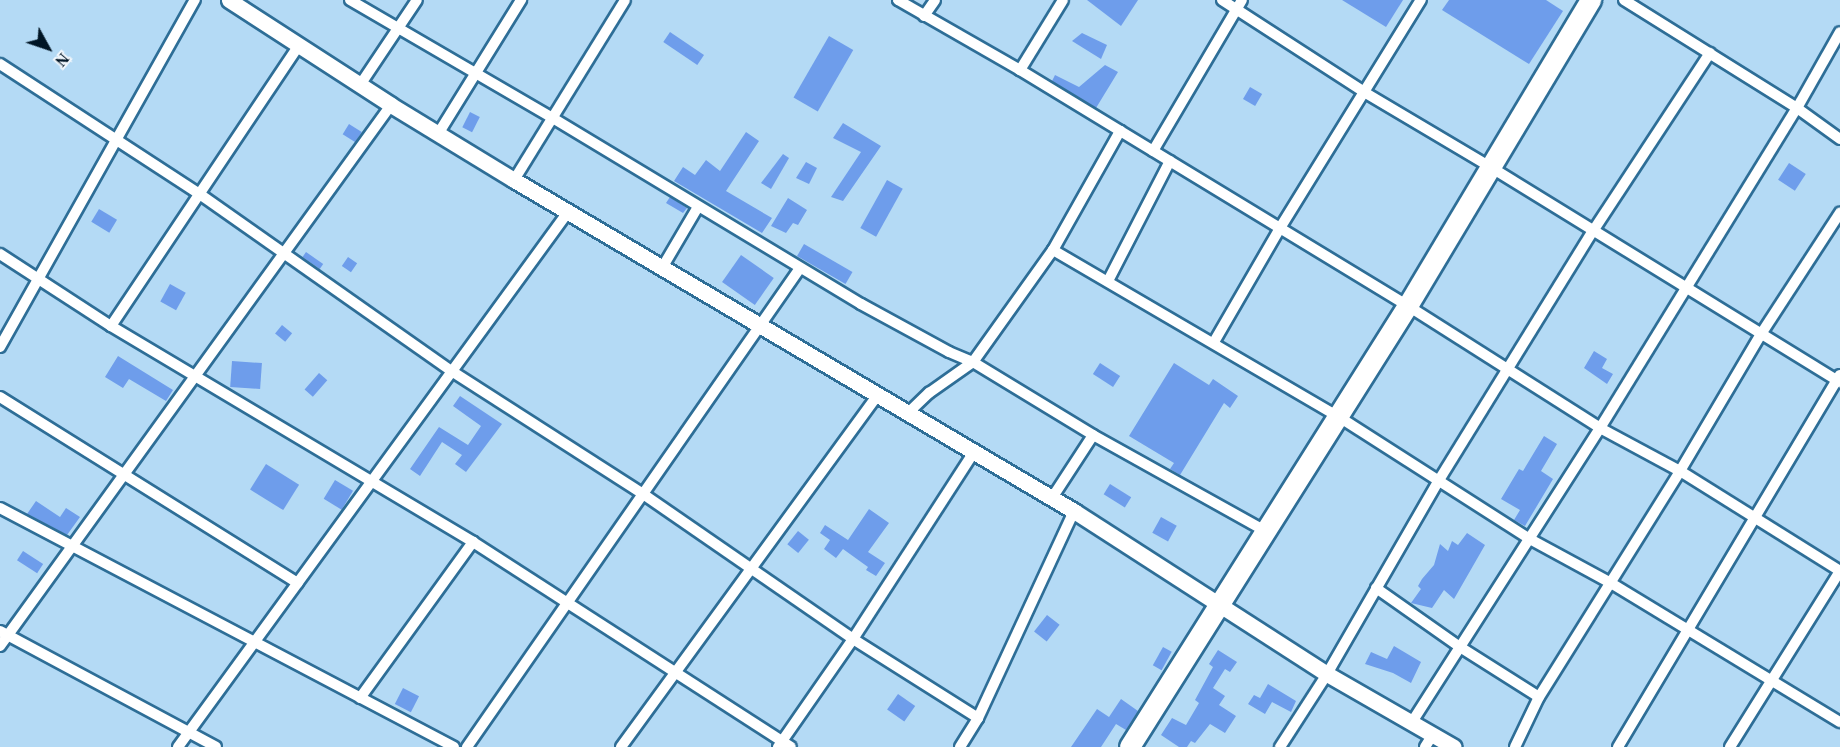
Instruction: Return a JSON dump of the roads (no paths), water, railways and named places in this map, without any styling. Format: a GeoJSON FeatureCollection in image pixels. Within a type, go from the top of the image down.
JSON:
{"type":"FeatureCollection","features":[{"type":"Feature","properties":{"kind":"highway"},"geometry":{"type":"LineString","coordinates":[[1130,747],[1219,605],[1268,532],[1408,306],[1591,0]]}},
{"type":"Feature","properties":{"kind":"street"},"geometry":{"type":"LineString","coordinates":[[0,347],[195,0]]}},
{"type":"Feature","properties":{"kind":"street"},"geometry":{"type":"LineString","coordinates":[[229,0],[391,105],[514,180],[1074,511],[1327,674],[1413,722],[1429,741],[1454,747]]}},
{"type":"Feature","properties":{"kind":"street"},"geometry":{"type":"LineString","coordinates":[[350,0],[551,117],[800,268],[949,352],[973,362],[1093,435],[1268,532]]}},
{"type":"Feature","properties":{"kind":"street"},"geometry":{"type":"LineString","coordinates":[[360,85],[417,0]]}},
{"type":"Feature","properties":{"kind":"street"},"geometry":{"type":"LineString","coordinates":[[438,134],[521,0]]}},
{"type":"Feature","properties":{"kind":"street"},"geometry":{"type":"LineString","coordinates":[[514,180],[551,117],[626,0]]}},
{"type":"Feature","properties":{"kind":"street"},"geometry":{"type":"LineString","coordinates":[[898,0],[1020,70],[1408,306],[1600,428],[1680,471],[1840,571],[1730,747]]}},
{"type":"Feature","properties":{"kind":"street"},"geometry":{"type":"LineString","coordinates":[[924,16],[934,0]]}},
{"type":"Feature","properties":{"kind":"street"},"geometry":{"type":"LineString","coordinates":[[1020,70],[1063,0]]}},
{"type":"Feature","properties":{"kind":"street"},"geometry":{"type":"LineString","coordinates":[[1222,0],[1239,5],[1364,92],[1761,334],[1839,379],[1753,516],[1617,747]]}},
{"type":"Feature","properties":{"kind":"street"},"geometry":{"type":"LineString","coordinates":[[1214,342],[1280,228],[1421,0]]}},
{"type":"Feature","properties":{"kind":"street"},"geometry":{"type":"LineString","coordinates":[[1624,0],[1797,108],[1840,139]]}},
{"type":"Feature","properties":{"kind":"street"},"geometry":{"type":"LineString","coordinates":[[1153,151],[1239,5]]}},
{"type":"Feature","properties":{"kind":"street"},"geometry":{"type":"LineString","coordinates":[[1413,722],[1600,428],[1685,286],[1797,108],[1840,32]]}},
{"type":"Feature","properties":{"kind":"street"},"geometry":{"type":"LineString","coordinates":[[111,326],[201,195],[299,45]]}},
{"type":"Feature","properties":{"kind":"street"},"geometry":{"type":"LineString","coordinates":[[1280,747],[1327,674],[1439,480],[1593,231],[1710,53]]}},
{"type":"Feature","properties":{"kind":"street"},"geometry":{"type":"LineString","coordinates":[[0,64],[201,195],[453,372],[643,494],[853,639],[978,718]]}},
{"type":"Feature","properties":{"kind":"street"},"geometry":{"type":"LineString","coordinates":[[0,646],[4,633],[73,546],[391,105]]}},
{"type":"Feature","properties":{"kind":"street"},"geometry":{"type":"LineString","coordinates":[[909,412],[929,393],[973,362],[1053,250],[1120,131]]}},
{"type":"Feature","properties":{"kind":"street"},"geometry":{"type":"LineString","coordinates":[[1108,281],[1170,161]]}},
{"type":"Feature","properties":{"kind":"street"},"geometry":{"type":"LineString","coordinates":[[662,268],[698,207]]}},
{"type":"Feature","properties":{"kind":"street"},"geometry":{"type":"LineString","coordinates":[[178,747],[568,212]]}},
{"type":"Feature","properties":{"kind":"street"},"geometry":{"type":"LineString","coordinates":[[1515,747],[1539,697],[1680,471],[1761,334],[1840,213]]}},
{"type":"Feature","properties":{"kind":"street"},"geometry":{"type":"LineString","coordinates":[[1053,250],[1214,342],[1339,417],[1528,538],[1611,583],[1840,722]]}},
{"type":"Feature","properties":{"kind":"street"},"geometry":{"type":"LineString","coordinates":[[0,254],[111,326],[196,374],[473,542],[678,673],[784,745],[974,452]]}},
{"type":"Feature","properties":{"kind":"street"},"geometry":{"type":"LineString","coordinates":[[467,747],[800,268]]}},
{"type":"Feature","properties":{"kind":"street"},"geometry":{"type":"LineString","coordinates":[[621,747],[678,673],[751,568],[879,395]]}},
{"type":"Feature","properties":{"kind":"street"},"geometry":{"type":"LineString","coordinates":[[0,397],[298,584]]}},
{"type":"Feature","properties":{"kind":"street"},"geometry":{"type":"LineString","coordinates":[[1052,498],[1093,435]]}},
{"type":"Feature","properties":{"kind":"street"},"geometry":{"type":"LineString","coordinates":[[0,508],[454,747]]}},
{"type":"Feature","properties":{"kind":"street"},"geometry":{"type":"LineString","coordinates":[[960,747],[978,718],[1074,511]]}},
{"type":"Feature","properties":{"kind":"street"},"geometry":{"type":"LineString","coordinates":[[360,698],[473,542]]}},
{"type":"Feature","properties":{"kind":"street"},"geometry":{"type":"LineString","coordinates":[[1376,588],[1460,647],[1539,697]]}},
{"type":"Feature","properties":{"kind":"street"},"geometry":{"type":"LineString","coordinates":[[4,633],[216,747]]}}]}
